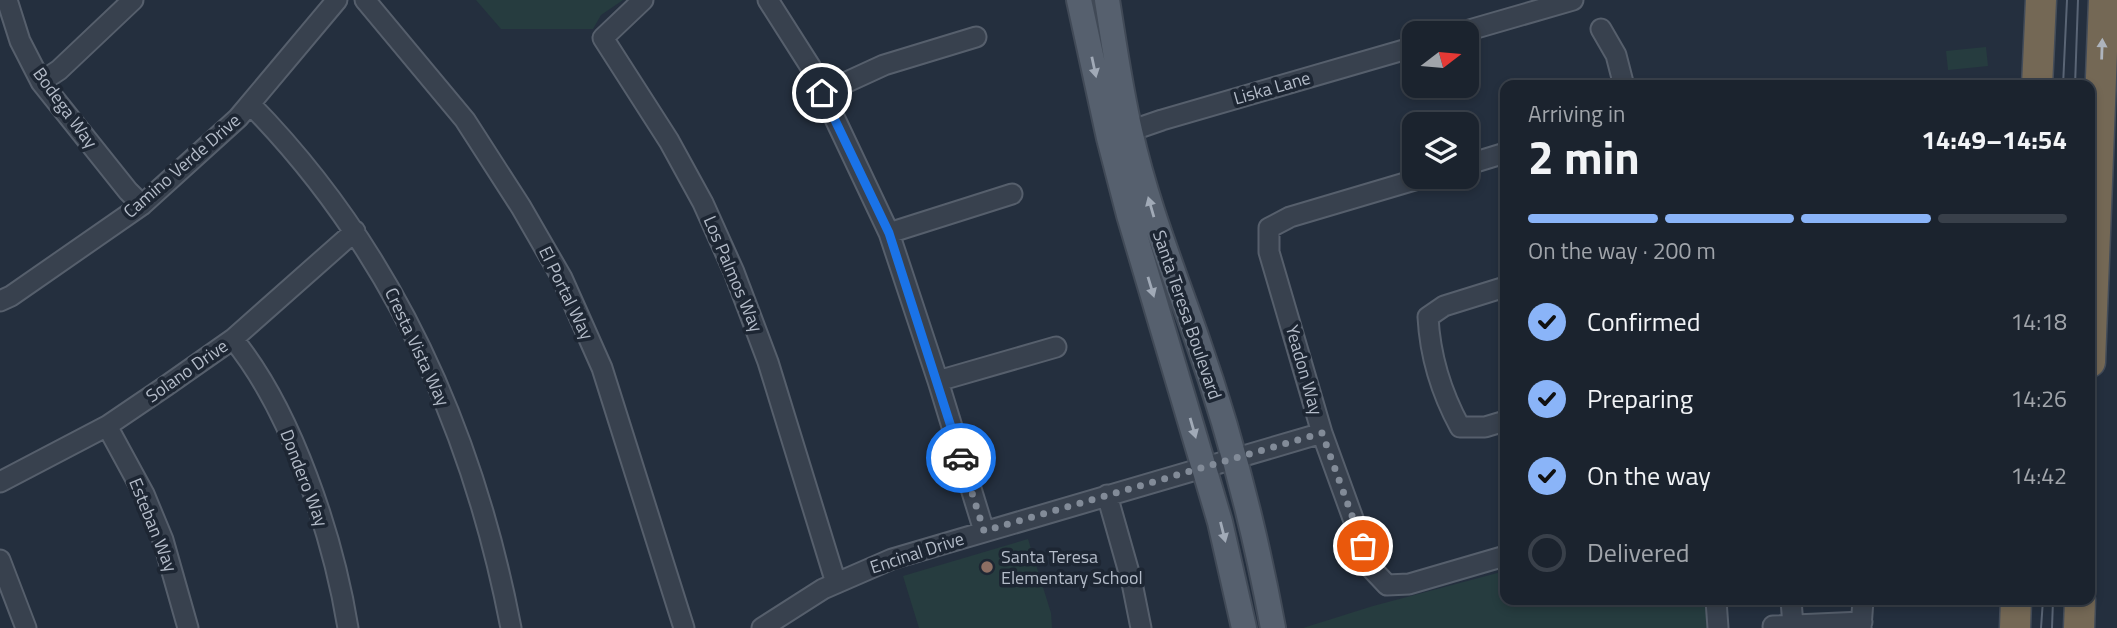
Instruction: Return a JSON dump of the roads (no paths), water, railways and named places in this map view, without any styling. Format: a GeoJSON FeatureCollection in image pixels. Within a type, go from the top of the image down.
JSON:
{"type":"FeatureCollection","features":[{"type":"Feature","properties":{"kind":"highway"},"geometry":{"type":"LineString","coordinates":[[2038,80],[2041,0]]}},
{"type":"Feature","properties":{"kind":"highway"},"geometry":{"type":"LineString","coordinates":[[2095,233],[2104,0]]}},
{"type":"Feature","properties":{"kind":"highway"},"geometry":{"type":"LineString","coordinates":[[2015,628],[2016,605]]}},
{"type":"Feature","properties":{"kind":"highway"},"geometry":{"type":"LineString","coordinates":[[2078,628],[2080,605]]}},
{"type":"Feature","properties":{"kind":"main road","name":"Santa Teresa Boulevard"},"geometry":{"type":"LineString","coordinates":[[1079,0],[1109,138],[1204,466],[1233,573],[1244,628]]}},
{"type":"Feature","properties":{"kind":"main road","name":"Santa Teresa Boulevard"},"geometry":{"type":"LineString","coordinates":[[1107,0],[1130,131],[1154,218],[1197,340],[1233,458],[1261,563],[1273,628]]}},
{"type":"Feature","properties":{"kind":"street","name":"Bodega Way"},"geometry":{"type":"LineString","coordinates":[[6,0],[20,41],[41,82],[142,205]]}},
{"type":"Feature","properties":{"kind":"street"},"geometry":{"type":"LineString","coordinates":[[41,82],[60,70],[133,0]]}},
{"type":"Feature","properties":{"kind":"street","name":"Camino Verde Drive"},"geometry":{"type":"LineString","coordinates":[[0,301],[142,205],[250,104],[337,0]]}},
{"type":"Feature","properties":{"kind":"street","name":"El Portal Way"},"geometry":{"type":"LineString","coordinates":[[365,0],[465,120],[521,206],[562,278],[601,368],[684,628]]}},
{"type":"Feature","properties":{"kind":"street","name":"Los Palmos Way"},"geometry":{"type":"LineString","coordinates":[[643,0],[603,38],[669,141],[704,203],[734,272],[768,362],[836,583]]}},
{"type":"Feature","properties":{"kind":"street"},"geometry":{"type":"LineString","coordinates":[[768,0],[810,66],[889,233],[984,531]]}},
{"type":"Feature","properties":{"kind":"street"},"geometry":{"type":"LineString","coordinates":[[1479,27],[1573,0]]}},
{"type":"Feature","properties":{"kind":"street"},"geometry":{"type":"LineString","coordinates":[[1601,29],[1616,55],[1622,80]]}},
{"type":"Feature","properties":{"kind":"street"},"geometry":{"type":"LineString","coordinates":[[822,93],[884,65],[976,37]]}},
{"type":"Feature","properties":{"kind":"street","name":"Liska Lane"},"geometry":{"type":"LineString","coordinates":[[1130,131],[1402,50]]}},
{"type":"Feature","properties":{"kind":"street","name":"Cresta Vista Way"},"geometry":{"type":"LineString","coordinates":[[250,104],[312,174],[355,231],[396,296],[434,375],[465,456],[500,572],[510,628]]}},
{"type":"Feature","properties":{"kind":"street"},"geometry":{"type":"LineString","coordinates":[[1479,161],[1500,155]]}},
{"type":"Feature","properties":{"kind":"street","name":"Yeadon Way"},"geometry":{"type":"LineString","coordinates":[[1402,184],[1290,217],[1269,228],[1269,252],[1322,433],[1371,568],[1387,584],[1409,584],[1500,557]]}},
{"type":"Feature","properties":{"kind":"street"},"geometry":{"type":"LineString","coordinates":[[889,233],[1012,194]]}},
{"type":"Feature","properties":{"kind":"street","name":"Solano Drive"},"geometry":{"type":"LineString","coordinates":[[0,482],[107,426],[233,339],[355,231]]}},
{"type":"Feature","properties":{"kind":"street"},"geometry":{"type":"LineString","coordinates":[[1500,289],[1444,306],[1427,317],[1429,340],[1449,406],[1460,427],[1485,427],[1500,422]]}},
{"type":"Feature","properties":{"kind":"street","name":"Dondero Way"},"geometry":{"type":"LineString","coordinates":[[233,339],[281,417],[314,494],[332,556],[348,628]]}},
{"type":"Feature","properties":{"kind":"street"},"geometry":{"type":"LineString","coordinates":[[938,381],[1056,347]]}},
{"type":"Feature","properties":{"kind":"street","name":"Esteban Way"},"geometry":{"type":"LineString","coordinates":[[107,426],[144,494],[163,541],[188,628]]}},
{"type":"Feature","properties":{"kind":"street","name":"Encinal Drive"},"geometry":{"type":"LineString","coordinates":[[762,628],[836,583],[892,559],[1322,433]]}},
{"type":"Feature","properties":{"kind":"street"},"geometry":{"type":"LineString","coordinates":[[1107,495],[1132,583],[1141,628]]}},
{"type":"Feature","properties":{"kind":"street"},"geometry":{"type":"LineString","coordinates":[[0,560],[26,628]]}},
{"type":"Feature","properties":{"kind":"street"},"geometry":{"type":"LineString","coordinates":[[1716,605],[1718,628]]}},
{"type":"Feature","properties":{"kind":"street"},"geometry":{"type":"LineString","coordinates":[[1791,605],[1793,626]]}},
{"type":"Feature","properties":{"kind":"street"},"geometry":{"type":"LineString","coordinates":[[1773,626],[1862,625],[1863,605]]}},
{"type":"Feature","properties":{"kind":"tram line"},"geometry":{"type":"LineString","coordinates":[[2063,80],[2067,0]]}},
{"type":"Feature","properties":{"kind":"tram line"},"geometry":{"type":"LineString","coordinates":[[2075,80],[2078,0]]}},
{"type":"Feature","properties":{"kind":"tram line"},"geometry":{"type":"LineString","coordinates":[[2041,628],[2043,605]]}},
{"type":"Feature","properties":{"kind":"tram line"},"geometry":{"type":"LineString","coordinates":[[2052,628],[2053,605]]}},
{"type":"Feature","properties":{"kind":"place","name":"Santa Teresa Elementary School"},"geometry":{"type":"Point","coordinates":[987,567]}}]}
